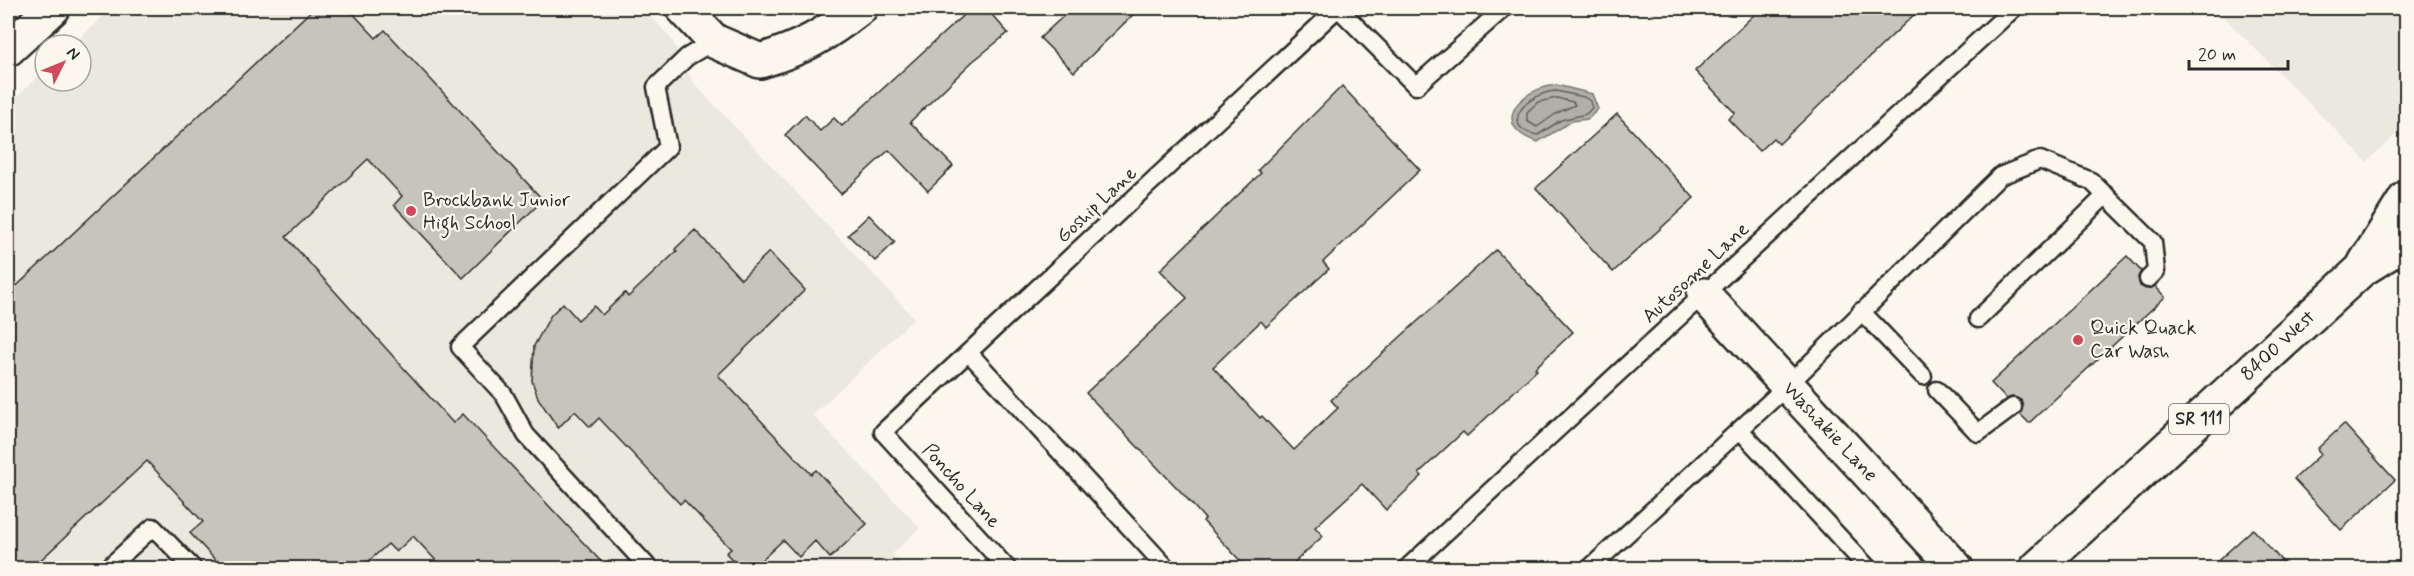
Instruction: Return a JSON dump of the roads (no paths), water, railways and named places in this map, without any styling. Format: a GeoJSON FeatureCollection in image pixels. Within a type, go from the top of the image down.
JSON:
{"type":"FeatureCollection","features":[{"type":"Feature","properties":{"kind":"street"},"geometry":{"type":"LineString","coordinates":[[8,50],[52,8]]}},
{"type":"Feature","properties":{"kind":"street"},"geometry":{"type":"LineString","coordinates":[[683,8],[714,40],[760,61],[793,51],[826,34],[860,8]]}},
{"type":"Feature","properties":{"kind":"street","name":"8400 West"},"geometry":{"type":"LineString","coordinates":[[2361,270],[2406,198]]}},
{"type":"Feature","properties":{"kind":"street","name":"8400 West"},"geometry":{"type":"LineString","coordinates":[[2037,568],[2361,270],[2406,242]]}},
{"type":"Feature","properties":{"kind":"street","name":"Washakie Lane"},"geometry":{"type":"LineString","coordinates":[[1704,295],[1956,568]]}},
{"type":"Feature","properties":{"kind":"lane"},"geometry":{"type":"LineString","coordinates":[[1338,8],[1416,86],[1504,8]]}},
{"type":"Feature","properties":{"kind":"lane","name":"Goship Lane"},"geometry":{"type":"LineString","coordinates":[[883,432],[1338,8]]}},
{"type":"Feature","properties":{"kind":"lane","name":"Autosome Lane"},"geometry":{"type":"LineString","coordinates":[[1407,568],[2014,8]]}},
{"type":"Feature","properties":{"kind":"lane"},"geometry":{"type":"LineString","coordinates":[[649,568],[526,435],[504,395],[460,347],[668,147],[656,87],[687,57],[714,40]]}},
{"type":"Feature","properties":{"kind":"lane"},"geometry":{"type":"LineString","coordinates":[[1590,568],[1787,386],[2000,176],[2040,160],[2091,181],[2153,242],[2156,271],[2148,279]]}},
{"type":"Feature","properties":{"kind":"lane"},"geometry":{"type":"LineString","coordinates":[[1978,319],[2106,195]]}},
{"type":"Feature","properties":{"kind":"lane"},"geometry":{"type":"LineString","coordinates":[[1861,311],[1923,376]]}},
{"type":"Feature","properties":{"kind":"lane"},"geometry":{"type":"LineString","coordinates":[[969,353],[1167,568]]}},
{"type":"Feature","properties":{"kind":"lane"},"geometry":{"type":"LineString","coordinates":[[1937,390],[1978,433],[2013,407]]}},
{"type":"Feature","properties":{"kind":"lane"},"geometry":{"type":"LineString","coordinates":[[1740,430],[1868,568]]}},
{"type":"Feature","properties":{"kind":"lane","name":"Poncho Lane"},"geometry":{"type":"LineString","coordinates":[[883,432],[1007,568]]}},
{"type":"Feature","properties":{"kind":"lane"},"geometry":{"type":"LineString","coordinates":[[108,568],[153,527],[193,568]]}},
{"type":"Feature","properties":{"kind":"water"},"geometry":{"type":"Polygon","coordinates":[[[1557,85],[1592,94],[1598,109],[1588,119],[1572,121],[1538,142],[1523,135],[1515,127],[1512,118],[1514,109],[1531,93],[1557,85]]]}},
{"type":"Feature","properties":{"kind":"place","name":"Brockbank Junior High School"},"geometry":{"type":"Point","coordinates":[411,211]}},
{"type":"Feature","properties":{"kind":"place","name":"Quick Quack Car Wash"},"geometry":{"type":"Point","coordinates":[2078,340]}}]}
